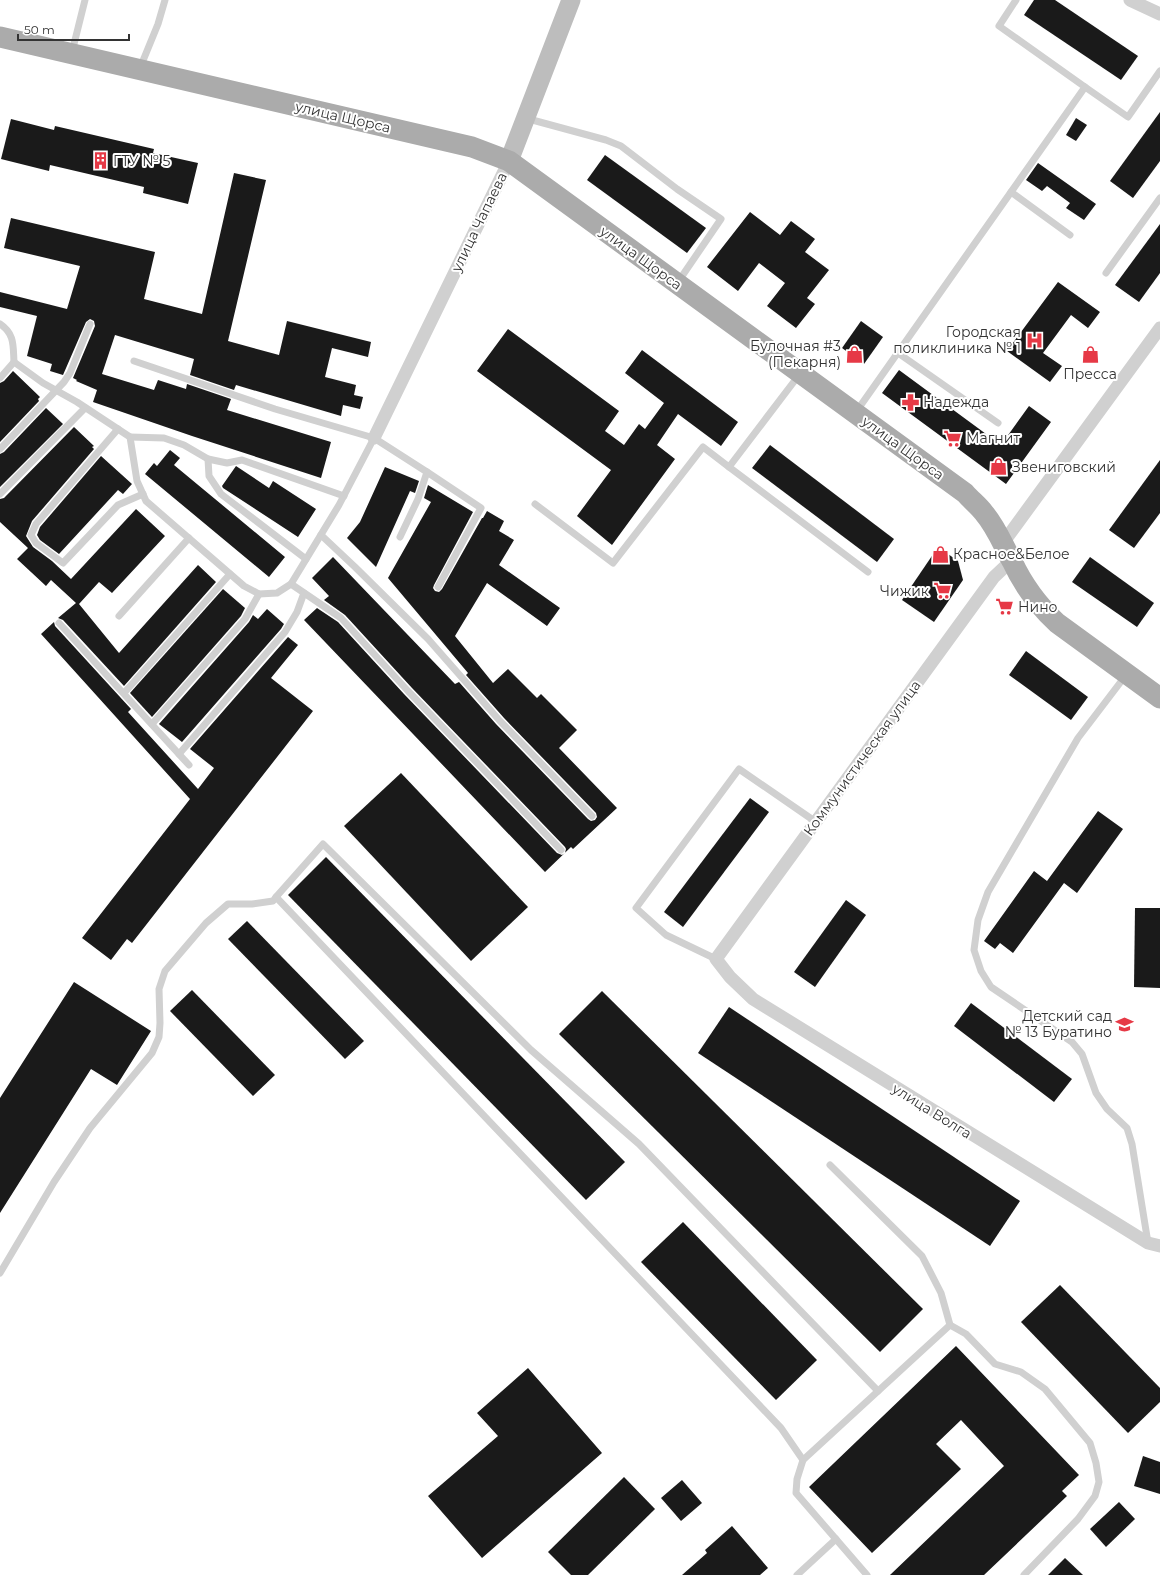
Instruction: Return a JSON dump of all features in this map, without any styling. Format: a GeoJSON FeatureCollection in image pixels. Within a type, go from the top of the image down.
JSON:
{"type":"FeatureCollection","features":[{"type":"Feature","properties":{"kind":"main road","name":"улица Чапаева"},"geometry":{"type":"LineString","coordinates":[[509,161],[571,0]]}},
{"type":"Feature","properties":{"kind":"main road","name":"улица Щорса"},"geometry":{"type":"LineString","coordinates":[[0,37],[472,147],[509,161],[965,493],[985,514],[1031,594],[1045,612],[1057,623],[1160,698]]}},
{"type":"Feature","properties":{"kind":"street"},"geometry":{"type":"LineString","coordinates":[[1130,0],[1160,14]]}},
{"type":"Feature","properties":{"kind":"street","name":"улица Чапаева"},"geometry":{"type":"LineString","coordinates":[[374,438],[509,161]]}},
{"type":"Feature","properties":{"kind":"street","name":"Коммунистическая улица"},"geometry":{"type":"LineString","coordinates":[[716,959],[994,577],[1007,552],[1160,328]]}},
{"type":"Feature","properties":{"kind":"street","name":"улица Волга"},"geometry":{"type":"LineString","coordinates":[[716,959],[730,977],[753,999],[1154,1245]]}},
{"type":"Feature","properties":{"kind":"lane"},"geometry":{"type":"LineString","coordinates":[[72,54],[85,0]]}},
{"type":"Feature","properties":{"kind":"lane"},"geometry":{"type":"LineString","coordinates":[[139,70],[158,24],[165,0]]}},
{"type":"Feature","properties":{"kind":"lane"},"geometry":{"type":"LineString","coordinates":[[1016,0],[999,26],[1128,117],[1160,71]]}},
{"type":"Feature","properties":{"kind":"lane"},"geometry":{"type":"LineString","coordinates":[[855,414],[1085,87]]}},
{"type":"Feature","properties":{"kind":"lane"},"geometry":{"type":"LineString","coordinates":[[525,118],[606,140],[621,146],[677,189],[720,219],[677,284]]}},
{"type":"Feature","properties":{"kind":"lane"},"geometry":{"type":"LineString","coordinates":[[1012,192],[1070,235]]}},
{"type":"Feature","properties":{"kind":"lane"},"geometry":{"type":"LineString","coordinates":[[1106,273],[1160,198]]}},
{"type":"Feature","properties":{"kind":"lane"},"geometry":{"type":"LineString","coordinates":[[0,324],[8,330],[11,336],[14,362],[0,378]]}},
{"type":"Feature","properties":{"kind":"lane"},"geometry":{"type":"LineString","coordinates":[[0,449],[57,391],[70,373],[90,324]]}},
{"type":"Feature","properties":{"kind":"lane"},"geometry":{"type":"LineString","coordinates":[[898,353],[998,423]]}},
{"type":"Feature","properties":{"kind":"lane"},"geometry":{"type":"LineString","coordinates":[[134,361],[275,409],[374,438],[481,508],[438,587]]}},
{"type":"Feature","properties":{"kind":"lane"},"geometry":{"type":"LineString","coordinates":[[14,362],[130,437],[164,438],[184,445],[208,459],[227,463],[242,460],[344,496]]}},
{"type":"Feature","properties":{"kind":"lane"},"geometry":{"type":"LineString","coordinates":[[729,467],[801,374]]}},
{"type":"Feature","properties":{"kind":"lane"},"geometry":{"type":"LineString","coordinates":[[0,494],[85,408]]}},
{"type":"Feature","properties":{"kind":"lane"},"geometry":{"type":"LineString","coordinates":[[118,429],[36,524],[31,535],[36,543],[63,563],[118,505],[143,494]]}},
{"type":"Feature","properties":{"kind":"lane"},"geometry":{"type":"LineString","coordinates":[[130,437],[137,481],[146,501],[244,586],[259,594],[277,593],[291,584],[344,496],[374,438]]}},
{"type":"Feature","properties":{"kind":"lane"},"geometry":{"type":"LineString","coordinates":[[535,504],[613,563],[703,446],[868,572]]}},
{"type":"Feature","properties":{"kind":"lane"},"geometry":{"type":"LineString","coordinates":[[208,459],[209,476],[221,494],[306,559]]}},
{"type":"Feature","properties":{"kind":"lane"},"geometry":{"type":"LineString","coordinates":[[400,537],[418,499],[426,472]]}},
{"type":"Feature","properties":{"kind":"lane"},"geometry":{"type":"LineString","coordinates":[[321,535],[428,639],[500,721],[592,816]]}},
{"type":"Feature","properties":{"kind":"lane"},"geometry":{"type":"LineString","coordinates":[[119,616],[189,538]]}},
{"type":"Feature","properties":{"kind":"lane"},"geometry":{"type":"LineString","coordinates":[[124,693],[230,574]]}},
{"type":"Feature","properties":{"kind":"lane"},"geometry":{"type":"LineString","coordinates":[[291,584],[341,618],[408,692],[561,850]]}},
{"type":"Feature","properties":{"kind":"lane"},"geometry":{"type":"LineString","coordinates":[[179,754],[284,632],[297,612],[304,593]]}},
{"type":"Feature","properties":{"kind":"lane"},"geometry":{"type":"LineString","coordinates":[[152,724],[245,619],[259,594]]}},
{"type":"Feature","properties":{"kind":"lane"},"geometry":{"type":"LineString","coordinates":[[60,623],[189,765]]}},
{"type":"Feature","properties":{"kind":"lane"},"geometry":{"type":"LineString","coordinates":[[1127,674],[1078,738],[988,892],[978,920],[974,950],[981,971],[991,987],[1072,1042],[1082,1054],[1096,1093],[1107,1109],[1127,1128],[1132,1144],[1154,1245]]}},
{"type":"Feature","properties":{"kind":"lane"},"geometry":{"type":"LineString","coordinates":[[716,959],[666,935],[636,908],[739,769],[816,822]]}},
{"type":"Feature","properties":{"kind":"lane"},"geometry":{"type":"LineString","coordinates":[[0,1273],[54,1182],[90,1128],[152,1053],[159,1038],[159,989],[165,971],[206,923],[228,904],[252,904],[273,901],[323,844],[531,1050],[639,1144],[878,1391]]}},
{"type":"Feature","properties":{"kind":"lane"},"geometry":{"type":"LineString","coordinates":[[276,897],[775,1423],[803,1460]]}},
{"type":"Feature","properties":{"kind":"lane"},"geometry":{"type":"LineString","coordinates":[[830,1164],[922,1256],[941,1293],[950,1325],[966,1334],[995,1364],[1021,1372],[1045,1389],[1090,1442],[1096,1463],[1099,1482],[1095,1496],[1078,1519],[1024,1575]]}},
{"type":"Feature","properties":{"kind":"lane"},"geometry":{"type":"LineString","coordinates":[[867,1575],[796,1493],[797,1478],[803,1460],[950,1325]]}},
{"type":"Feature","properties":{"kind":"lane"},"geometry":{"type":"LineString","coordinates":[[797,1575],[836,1539]]}},
{"type":"Feature","properties":{"kind":"building"},"geometry":{"type":"Polygon","coordinates":[[[1034,0],[1055,0],[1138,56],[1121,80],[1024,15],[1034,0]]]}},
{"type":"Feature","properties":{"kind":"building"},"geometry":{"type":"Polygon","coordinates":[[[1160,112],[1160,161],[1133,198],[1110,181],[1160,112]]]}},
{"type":"Feature","properties":{"kind":"building"},"geometry":{"type":"Polygon","coordinates":[[[1076,118],[1087,125],[1076,141],[1066,135],[1076,118]]]}},
{"type":"Feature","properties":{"kind":"building","name":"ГТУ № 5"},"geometry":{"type":"Polygon","coordinates":[[[11,119],[54,130],[55,126],[154,149],[153,153],[198,163],[188,204],[143,193],[144,187],[50,165],[49,171],[1,159],[11,119]]]}},
{"type":"Feature","properties":{"kind":"building"},"geometry":{"type":"Polygon","coordinates":[[[605,155],[706,228],[687,253],[587,180],[605,155]]]}},
{"type":"Feature","properties":{"kind":"building"},"geometry":{"type":"Polygon","coordinates":[[[1038,163],[1096,204],[1084,220],[1066,208],[1070,203],[1047,186],[1042,191],[1026,180],[1038,163]]]}},
{"type":"Feature","properties":{"kind":"building"},"geometry":{"type":"Polygon","coordinates":[[[234,173],[266,180],[228,341],[279,355],[287,321],[371,342],[368,357],[332,348],[325,377],[356,385],[354,395],[363,397],[360,409],[343,405],[341,416],[236,385],[234,390],[190,375],[194,359],[115,335],[102,374],[154,390],[158,380],[186,389],[187,384],[231,399],[227,410],[331,442],[321,478],[93,402],[97,390],[76,381],[77,380],[73,378],[95,326],[94,321],[90,319],[86,322],[63,375],[50,371],[52,364],[27,356],[37,316],[0,307],[0,292],[67,309],[80,266],[4,248],[11,218],[155,252],[144,299],[202,314],[234,173]]]}},
{"type":"Feature","properties":{"kind":"building"},"geometry":{"type":"Polygon","coordinates":[[[750,212],[780,235],[791,221],[815,239],[805,252],[829,270],[807,298],[815,304],[796,328],[767,306],[785,283],[759,263],[738,291],[707,267],[750,212]]]}},
{"type":"Feature","properties":{"kind":"building"},"geometry":{"type":"Polygon","coordinates":[[[1160,224],[1160,273],[1139,302],[1115,285],[1160,224]]]}},
{"type":"Feature","properties":{"kind":"building","name":"Городская поликлиника № 1"},"geometry":{"type":"Polygon","coordinates":[[[1058,282],[1100,312],[1088,328],[1071,315],[1043,353],[1062,366],[1050,382],[1007,351],[1058,282]]]}},
{"type":"Feature","properties":{"kind":"building"},"geometry":{"type":"Polygon","coordinates":[[[861,321],[883,337],[864,364],[842,348],[861,321]]]}},
{"type":"Feature","properties":{"kind":"building"},"geometry":{"type":"Polygon","coordinates":[[[508,329],[619,411],[605,431],[624,445],[639,424],[645,429],[664,403],[625,373],[642,350],[738,422],[721,446],[678,414],[657,445],[675,459],[612,545],[577,516],[611,470],[477,371],[508,329]]]}},
{"type":"Feature","properties":{"kind":"building"},"geometry":{"type":"Polygon","coordinates":[[[899,370],[1001,445],[1029,406],[1051,422],[1006,484],[882,393],[899,370]]]}},
{"type":"Feature","properties":{"kind":"building"},"geometry":{"type":"Polygon","coordinates":[[[13,371],[40,397],[38,399],[39,401],[0,442],[0,383],[4,381],[13,371]]]}},
{"type":"Feature","properties":{"kind":"building"},"geometry":{"type":"Polygon","coordinates":[[[46,408],[63,424],[0,487],[0,454],[4,452],[46,408]]]}},
{"type":"Feature","properties":{"kind":"building"},"geometry":{"type":"Polygon","coordinates":[[[74,427],[94,446],[92,447],[94,449],[32,521],[26,536],[33,547],[52,561],[71,579],[136,509],[165,536],[112,593],[99,582],[79,604],[119,653],[198,565],[216,582],[124,686],[63,620],[58,618],[76,603],[51,580],[46,586],[17,559],[28,548],[0,522],[0,499],[4,498],[74,427]]]}},
{"type":"Feature","properties":{"kind":"building"},"geometry":{"type":"Polygon","coordinates":[[[770,445],[894,539],[877,562],[752,468],[770,445]]]}},
{"type":"Feature","properties":{"kind":"building"},"geometry":{"type":"Polygon","coordinates":[[[170,450],[180,458],[174,465],[285,557],[269,577],[145,474],[154,463],[157,466],[170,450]]]}},
{"type":"Feature","properties":{"kind":"building"},"geometry":{"type":"Polygon","coordinates":[[[101,456],[132,484],[123,494],[118,490],[59,554],[40,540],[37,535],[40,527],[101,456]]]}},
{"type":"Feature","properties":{"kind":"building"},"geometry":{"type":"Polygon","coordinates":[[[1160,460],[1160,513],[1134,548],[1109,530],[1160,460]]]}},
{"type":"Feature","properties":{"kind":"building"},"geometry":{"type":"Polygon","coordinates":[[[236,466],[269,488],[273,481],[316,509],[298,537],[223,488],[222,486],[236,466]]]}},
{"type":"Feature","properties":{"kind":"building"},"geometry":{"type":"Polygon","coordinates":[[[385,467],[419,481],[415,493],[410,491],[376,567],[347,538],[360,522],[385,467]]]}},
{"type":"Feature","properties":{"kind":"building"},"geometry":{"type":"Polygon","coordinates":[[[428,485],[473,512],[434,585],[433,588],[435,591],[439,592],[442,589],[487,511],[504,521],[499,531],[514,540],[499,565],[560,608],[547,626],[487,583],[455,636],[493,683],[508,669],[537,698],[541,694],[577,730],[559,748],[617,808],[573,849],[571,847],[565,853],[565,847],[412,688],[345,615],[324,600],[329,596],[312,578],[333,557],[455,684],[459,682],[496,724],[588,819],[591,821],[595,820],[597,817],[596,813],[504,718],[466,675],[468,673],[388,578],[431,502],[424,498],[428,485]]]}},
{"type":"Feature","properties":{"kind":"building"},"geometry":{"type":"Polygon","coordinates":[[[938,547],[958,561],[963,580],[934,622],[902,600],[938,547]]]}},
{"type":"Feature","properties":{"kind":"building"},"geometry":{"type":"Polygon","coordinates":[[[1090,557],[1154,603],[1137,627],[1072,582],[1090,557]]]}},
{"type":"Feature","properties":{"kind":"building"},"geometry":{"type":"Polygon","coordinates":[[[223,589],[245,608],[241,616],[152,717],[130,693],[223,589]]]}},
{"type":"Feature","properties":{"kind":"building"},"geometry":{"type":"Polygon","coordinates":[[[317,608],[338,622],[404,694],[557,853],[562,855],[564,854],[545,872],[304,620],[317,608]]]}},
{"type":"Feature","properties":{"kind":"building"},"geometry":{"type":"Polygon","coordinates":[[[267,609],[284,624],[281,629],[182,742],[159,724],[249,622],[253,615],[258,619],[267,609]]]}},
{"type":"Feature","properties":{"kind":"building"},"geometry":{"type":"Polygon","coordinates":[[[54,622],[55,626],[131,709],[128,712],[198,789],[214,768],[190,749],[288,637],[298,645],[271,678],[313,711],[132,943],[127,939],[111,960],[82,938],[190,799],[41,634],[54,622]]]}},
{"type":"Feature","properties":{"kind":"building"},"geometry":{"type":"Polygon","coordinates":[[[1026,651],[1088,697],[1071,720],[1009,675],[1026,651]]]}},
{"type":"Feature","properties":{"kind":"building"},"geometry":{"type":"Polygon","coordinates":[[[401,773],[528,907],[471,961],[344,826],[401,773]]]}},
{"type":"Feature","properties":{"kind":"building"},"geometry":{"type":"Polygon","coordinates":[[[750,798],[769,812],[683,927],[664,912],[750,798]]]}},
{"type":"Feature","properties":{"kind":"building"},"geometry":{"type":"Polygon","coordinates":[[[1098,811],[1123,829],[1077,893],[1064,883],[1013,953],[1000,943],[995,949],[984,941],[1034,871],[1047,881],[1098,811]]]}},
{"type":"Feature","properties":{"kind":"building"},"geometry":{"type":"Polygon","coordinates":[[[326,857],[625,1162],[586,1200],[288,895],[326,857]]]}},
{"type":"Feature","properties":{"kind":"building"},"geometry":{"type":"Polygon","coordinates":[[[846,900],[866,915],[815,987],[794,972],[846,900]]]}},
{"type":"Feature","properties":{"kind":"building"},"geometry":{"type":"Polygon","coordinates":[[[1135,908],[1160,908],[1160,988],[1134,987],[1135,908]]]}},
{"type":"Feature","properties":{"kind":"building"},"geometry":{"type":"Polygon","coordinates":[[[247,921],[364,1041],[345,1059],[228,939],[247,921]]]}},
{"type":"Feature","properties":{"kind":"building"},"geometry":{"type":"Polygon","coordinates":[[[74,982],[151,1031],[117,1085],[91,1069],[0,1213],[0,1098],[74,982]]]}},
{"type":"Feature","properties":{"kind":"building"},"geometry":{"type":"Polygon","coordinates":[[[192,990],[275,1075],[253,1096],[170,1011],[192,990]]]}},
{"type":"Feature","properties":{"kind":"building"},"geometry":{"type":"Polygon","coordinates":[[[602,991],[923,1309],[880,1352],[559,1034],[602,991]]]}},
{"type":"Feature","properties":{"kind":"building"},"geometry":{"type":"Polygon","coordinates":[[[971,1003],[1072,1079],[1054,1102],[954,1026],[971,1003]]]}},
{"type":"Feature","properties":{"kind":"building"},"geometry":{"type":"Polygon","coordinates":[[[729,1007],[1020,1201],[990,1246],[698,1053],[729,1007]]]}},
{"type":"Feature","properties":{"kind":"building"},"geometry":{"type":"Polygon","coordinates":[[[683,1222],[817,1360],[776,1400],[641,1262],[683,1222]]]}},
{"type":"Feature","properties":{"kind":"building"},"geometry":{"type":"Polygon","coordinates":[[[1060,1285],[1160,1388],[1160,1402],[1128,1433],[1021,1322],[1060,1285]]]}},
{"type":"Feature","properties":{"kind":"building"},"geometry":{"type":"Polygon","coordinates":[[[956,1346],[1079,1475],[1062,1491],[1067,1496],[984,1575],[890,1575],[1004,1466],[961,1420],[936,1444],[961,1469],[872,1553],[809,1487],[956,1346]]]}},
{"type":"Feature","properties":{"kind":"building"},"geometry":{"type":"Polygon","coordinates":[[[528,1368],[602,1453],[482,1558],[428,1496],[498,1436],[477,1413],[528,1368]]]}},
{"type":"Feature","properties":{"kind":"building"},"geometry":{"type":"Polygon","coordinates":[[[1143,1456],[1160,1462],[1160,1494],[1134,1486],[1143,1456]]]}},
{"type":"Feature","properties":{"kind":"building"},"geometry":{"type":"Polygon","coordinates":[[[624,1477],[655,1509],[588,1575],[571,1575],[548,1552],[624,1477]]]}},
{"type":"Feature","properties":{"kind":"building"},"geometry":{"type":"Polygon","coordinates":[[[682,1480],[702,1503],[681,1521],[661,1498],[682,1480]]]}},
{"type":"Feature","properties":{"kind":"building"},"geometry":{"type":"Polygon","coordinates":[[[1119,1502],[1135,1519],[1106,1547],[1090,1529],[1119,1502]]]}},
{"type":"Feature","properties":{"kind":"building"},"geometry":{"type":"Polygon","coordinates":[[[732,1526],[768,1568],[760,1575],[682,1575],[707,1553],[705,1550],[732,1526]]]}},
{"type":"Feature","properties":{"kind":"building"},"geometry":{"type":"Polygon","coordinates":[[[1065,1558],[1083,1575],[1048,1575],[1065,1558]]]}},
{"type":"Feature","properties":{"kind":"place","name":"ГТУ № 5"},"geometry":{"type":"Point","coordinates":[100,161]}},
{"type":"Feature","properties":{"kind":"place","name":"Городская поликлиника № 1"},"geometry":{"type":"Point","coordinates":[1034,340]}},
{"type":"Feature","properties":{"kind":"place","name":"Булочная #3 (Пекарня)"},"geometry":{"type":"Point","coordinates":[854,354]}},
{"type":"Feature","properties":{"kind":"place","name":"Пресса"},"geometry":{"type":"Point","coordinates":[1090,354]}},
{"type":"Feature","properties":{"kind":"place","name":"Надежда"},"geometry":{"type":"Point","coordinates":[910,402]}},
{"type":"Feature","properties":{"kind":"place","name":"Магнит"},"geometry":{"type":"Point","coordinates":[953,438]}},
{"type":"Feature","properties":{"kind":"place","name":"Звениговский"},"geometry":{"type":"Point","coordinates":[999,467]}},
{"type":"Feature","properties":{"kind":"place","name":"Красное&Белое"},"geometry":{"type":"Point","coordinates":[940,554]}},
{"type":"Feature","properties":{"kind":"place","name":"Чижик"},"geometry":{"type":"Point","coordinates":[942,591]}},
{"type":"Feature","properties":{"kind":"place","name":"Нино"},"geometry":{"type":"Point","coordinates":[1005,607]}},
{"type":"Feature","properties":{"kind":"place","name":"Детский сад № 13 Буратино"},"geometry":{"type":"Point","coordinates":[1125,1024]}}]}
